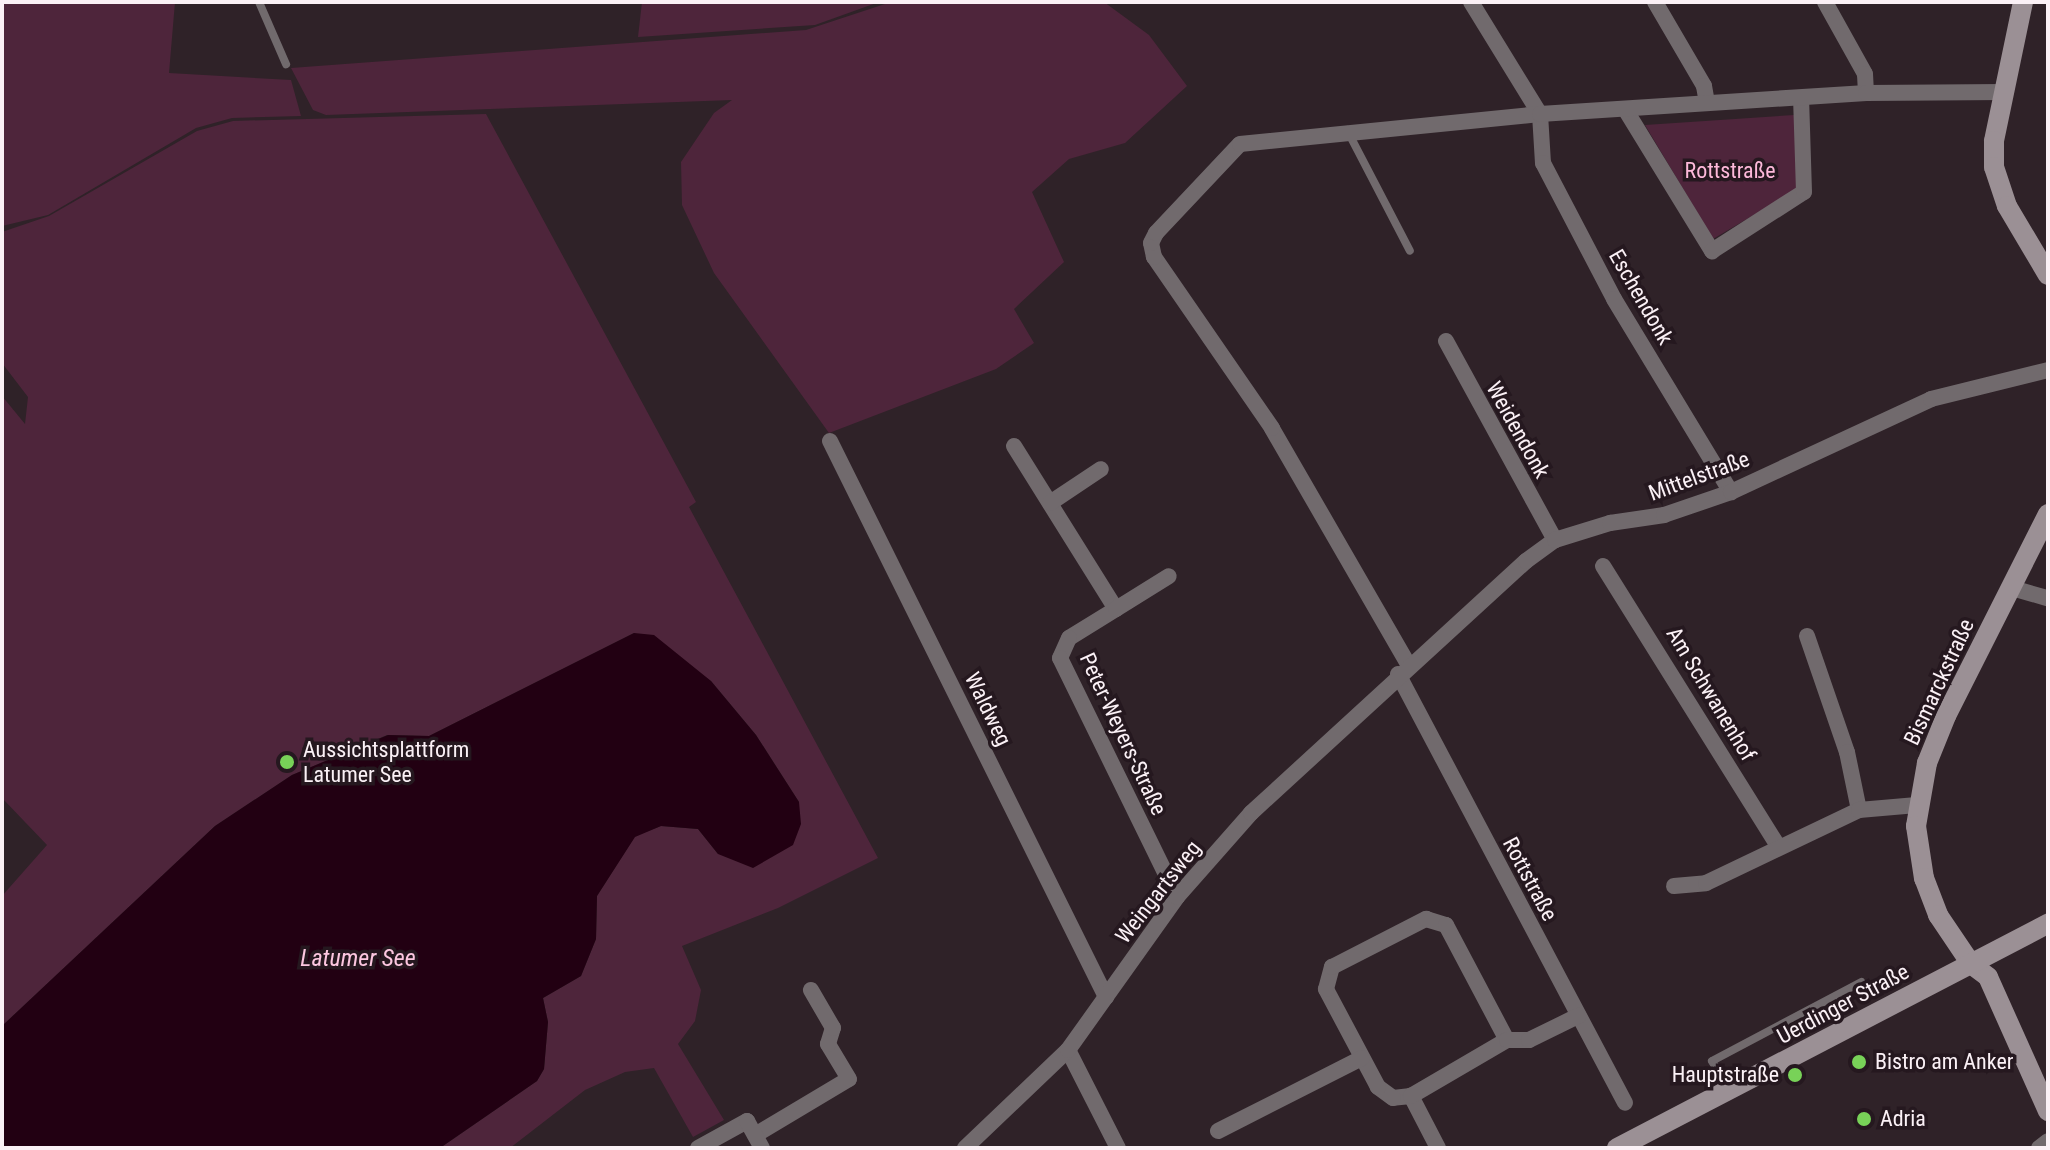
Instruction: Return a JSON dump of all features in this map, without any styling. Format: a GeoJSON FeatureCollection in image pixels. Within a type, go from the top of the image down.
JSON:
{"type":"FeatureCollection","features":[{"type":"Feature","properties":{"kind":"street"},"geometry":{"type":"LineString","coordinates":[[1471,2],[1540,114]]}},
{"type":"Feature","properties":{"kind":"street"},"geometry":{"type":"LineString","coordinates":[[1655,2],[1704,86],[1707,103]]}},
{"type":"Feature","properties":{"kind":"street"},"geometry":{"type":"LineString","coordinates":[[1825,2],[1865,74],[1866,93]]}},
{"type":"Feature","properties":{"kind":"street"},"geometry":{"type":"LineString","coordinates":[[2023,2],[1994,141],[1997,185],[2042,252],[2048,275]]}},
{"type":"Feature","properties":{"kind":"street","name":"Rottstraße"},"geometry":{"type":"LineString","coordinates":[[1625,1103],[1403,669],[1272,428],[1180,302],[1151,243],[1240,144],[1347,130],[1540,114],[1866,93],[2004,92]]}},
{"type":"Feature","properties":{"kind":"street"},"geometry":{"type":"LineString","coordinates":[[1625,109],[1712,251],[1804,192],[1801,99]]}},
{"type":"Feature","properties":{"kind":"street","name":"Eschendonk"},"geometry":{"type":"LineString","coordinates":[[1540,114],[1543,163],[1614,299],[1731,492]]}},
{"type":"Feature","properties":{"kind":"street","name":"Weidendonk"},"geometry":{"type":"LineString","coordinates":[[1446,341],[1555,540]]}},
{"type":"Feature","properties":{"kind":"street","name":"Mittelstraße"},"geometry":{"type":"LineString","coordinates":[[1403,669],[1555,540],[1610,523],[1664,515],[1731,492],[1931,399],[2048,370]]}},
{"type":"Feature","properties":{"kind":"street","name":"Waldweg"},"geometry":{"type":"LineString","coordinates":[[830,441],[1106,997]]}},
{"type":"Feature","properties":{"kind":"street"},"geometry":{"type":"LineString","coordinates":[[1014,446],[1116,609]]}},
{"type":"Feature","properties":{"kind":"street"},"geometry":{"type":"LineString","coordinates":[[1050,503],[1101,469]]}},
{"type":"Feature","properties":{"kind":"street","name":"Bismarckstraße"},"geometry":{"type":"LineString","coordinates":[[2048,514],[1946,716],[1917,805],[1918,850],[1930,897],[1971,964],[1988,977],[2048,1111]]}},
{"type":"Feature","properties":{"kind":"street","name":"Am Schwanenhof"},"geometry":{"type":"LineString","coordinates":[[1603,566],[1778,846]]}},
{"type":"Feature","properties":{"kind":"street","name":"Peter-Weyers-Straße"},"geometry":{"type":"LineString","coordinates":[[1169,576],[1069,638],[1060,658],[1177,897]]}},
{"type":"Feature","properties":{"kind":"street"},"geometry":{"type":"LineString","coordinates":[[2012,588],[2048,598]]}},
{"type":"Feature","properties":{"kind":"street"},"geometry":{"type":"LineString","coordinates":[[1807,636],[1843,738],[1859,810]]}},
{"type":"Feature","properties":{"kind":"street","name":"Weingartsweg"},"geometry":{"type":"LineString","coordinates":[[965,1148],[1068,1050],[1177,897],[1277,785],[1403,669]]}},
{"type":"Feature","properties":{"kind":"street"},"geometry":{"type":"LineString","coordinates":[[1674,886],[1706,883],[1859,810],[1917,805]]}},
{"type":"Feature","properties":{"kind":"street"},"geometry":{"type":"LineString","coordinates":[[1507,1040],[1446,925],[1426,919],[1332,967],[1326,989],[1378,1087],[1393,1098],[1411,1096],[1507,1040],[1529,1040],[1578,1016]]}},
{"type":"Feature","properties":{"kind":"street","name":"Uerdinger Straße"},"geometry":{"type":"LineString","coordinates":[[1617,1148],[2048,924]]}},
{"type":"Feature","properties":{"kind":"street"},"geometry":{"type":"LineString","coordinates":[[698,1148],[747,1121],[759,1142],[849,1079],[828,1044],[833,1028],[811,990]]}},
{"type":"Feature","properties":{"kind":"street"},"geometry":{"type":"LineString","coordinates":[[1068,1050],[1118,1148]]}},
{"type":"Feature","properties":{"kind":"street"},"geometry":{"type":"LineString","coordinates":[[1218,1131],[1362,1058]]}},
{"type":"Feature","properties":{"kind":"street"},"geometry":{"type":"LineString","coordinates":[[1411,1096],[1438,1148]]}},
{"type":"Feature","properties":{"kind":"street"},"geometry":{"type":"LineString","coordinates":[[2039,1148],[2048,1141]]}},
{"type":"Feature","properties":{"kind":"lane"},"geometry":{"type":"LineString","coordinates":[[259,2],[286,64]]}},
{"type":"Feature","properties":{"kind":"lane"},"geometry":{"type":"LineString","coordinates":[[1347,130],[1410,251]]}},
{"type":"Feature","properties":{"kind":"lane"},"geometry":{"type":"LineString","coordinates":[[1731,1090],[1712,1061],[1861,982]]}},
{"type":"Feature","properties":{"kind":"green space"},"geometry":{"type":"Polygon","coordinates":[[[2,2],[175,2],[169,73],[291,80],[301,116],[232,118],[196,128],[48,215],[2,226],[2,2]]]}},
{"type":"Feature","properties":{"kind":"green space"},"geometry":{"type":"Polygon","coordinates":[[[642,2],[879,2],[815,25],[638,37],[642,2]]]}},
{"type":"Feature","properties":{"kind":"green space"},"geometry":{"type":"Polygon","coordinates":[[[891,2],[1104,2],[1149,35],[1187,86],[1125,143],[1069,159],[1032,192],[1064,262],[1014,309],[1034,343],[996,369],[829,433],[714,273],[682,205],[681,162],[714,113],[732,100],[326,115],[313,110],[291,68],[806,30],[891,2]]]}},
{"type":"Feature","properties":{"kind":"green space"},"geometry":{"type":"Polygon","coordinates":[[[486,114],[696,502],[689,507],[878,858],[778,908],[682,946],[701,990],[695,1021],[678,1044],[724,1120],[693,1137],[654,1068],[625,1072],[585,1090],[510,1148],[440,1148],[537,1081],[544,1069],[548,1022],[543,998],[581,976],[596,939],[597,896],[635,836],[661,826],[698,829],[718,854],[799,802],[756,735],[711,681],[634,633],[429,736],[387,735],[292,775],[215,826],[2,1026],[2,896],[47,845],[2,798],[2,396],[25,424],[28,397],[2,363],[2,232],[49,216],[197,131],[233,121],[486,114]]]}},
{"type":"Feature","properties":{"kind":"green space","name":"Rottstraße"},"geometry":{"type":"Polygon","coordinates":[[[1794,115],[1798,189],[1713,239],[1645,125],[1794,115]]]}},
{"type":"Feature","properties":{"kind":"water","name":"Latumer See"},"geometry":{"type":"Polygon","coordinates":[[[634,633],[654,635],[711,681],[756,735],[799,802],[801,824],[793,845],[753,868],[718,854],[698,829],[661,826],[635,837],[597,896],[596,939],[581,976],[543,998],[548,1022],[544,1069],[537,1081],[440,1148],[2,1148],[2,1026],[215,826],[292,775],[388,735],[429,736],[634,633]]]}},
{"type":"Feature","properties":{"kind":"place","name":"Aussichtsplattform Latumer See"},"geometry":{"type":"Point","coordinates":[287,762]}},
{"type":"Feature","properties":{"kind":"place","name":"Bistro am Anker"},"geometry":{"type":"Point","coordinates":[1859,1062]}},
{"type":"Feature","properties":{"kind":"place","name":"Hauptstraße"},"geometry":{"type":"Point","coordinates":[1795,1075]}},
{"type":"Feature","properties":{"kind":"place","name":"Adria"},"geometry":{"type":"Point","coordinates":[1864,1119]}}]}
